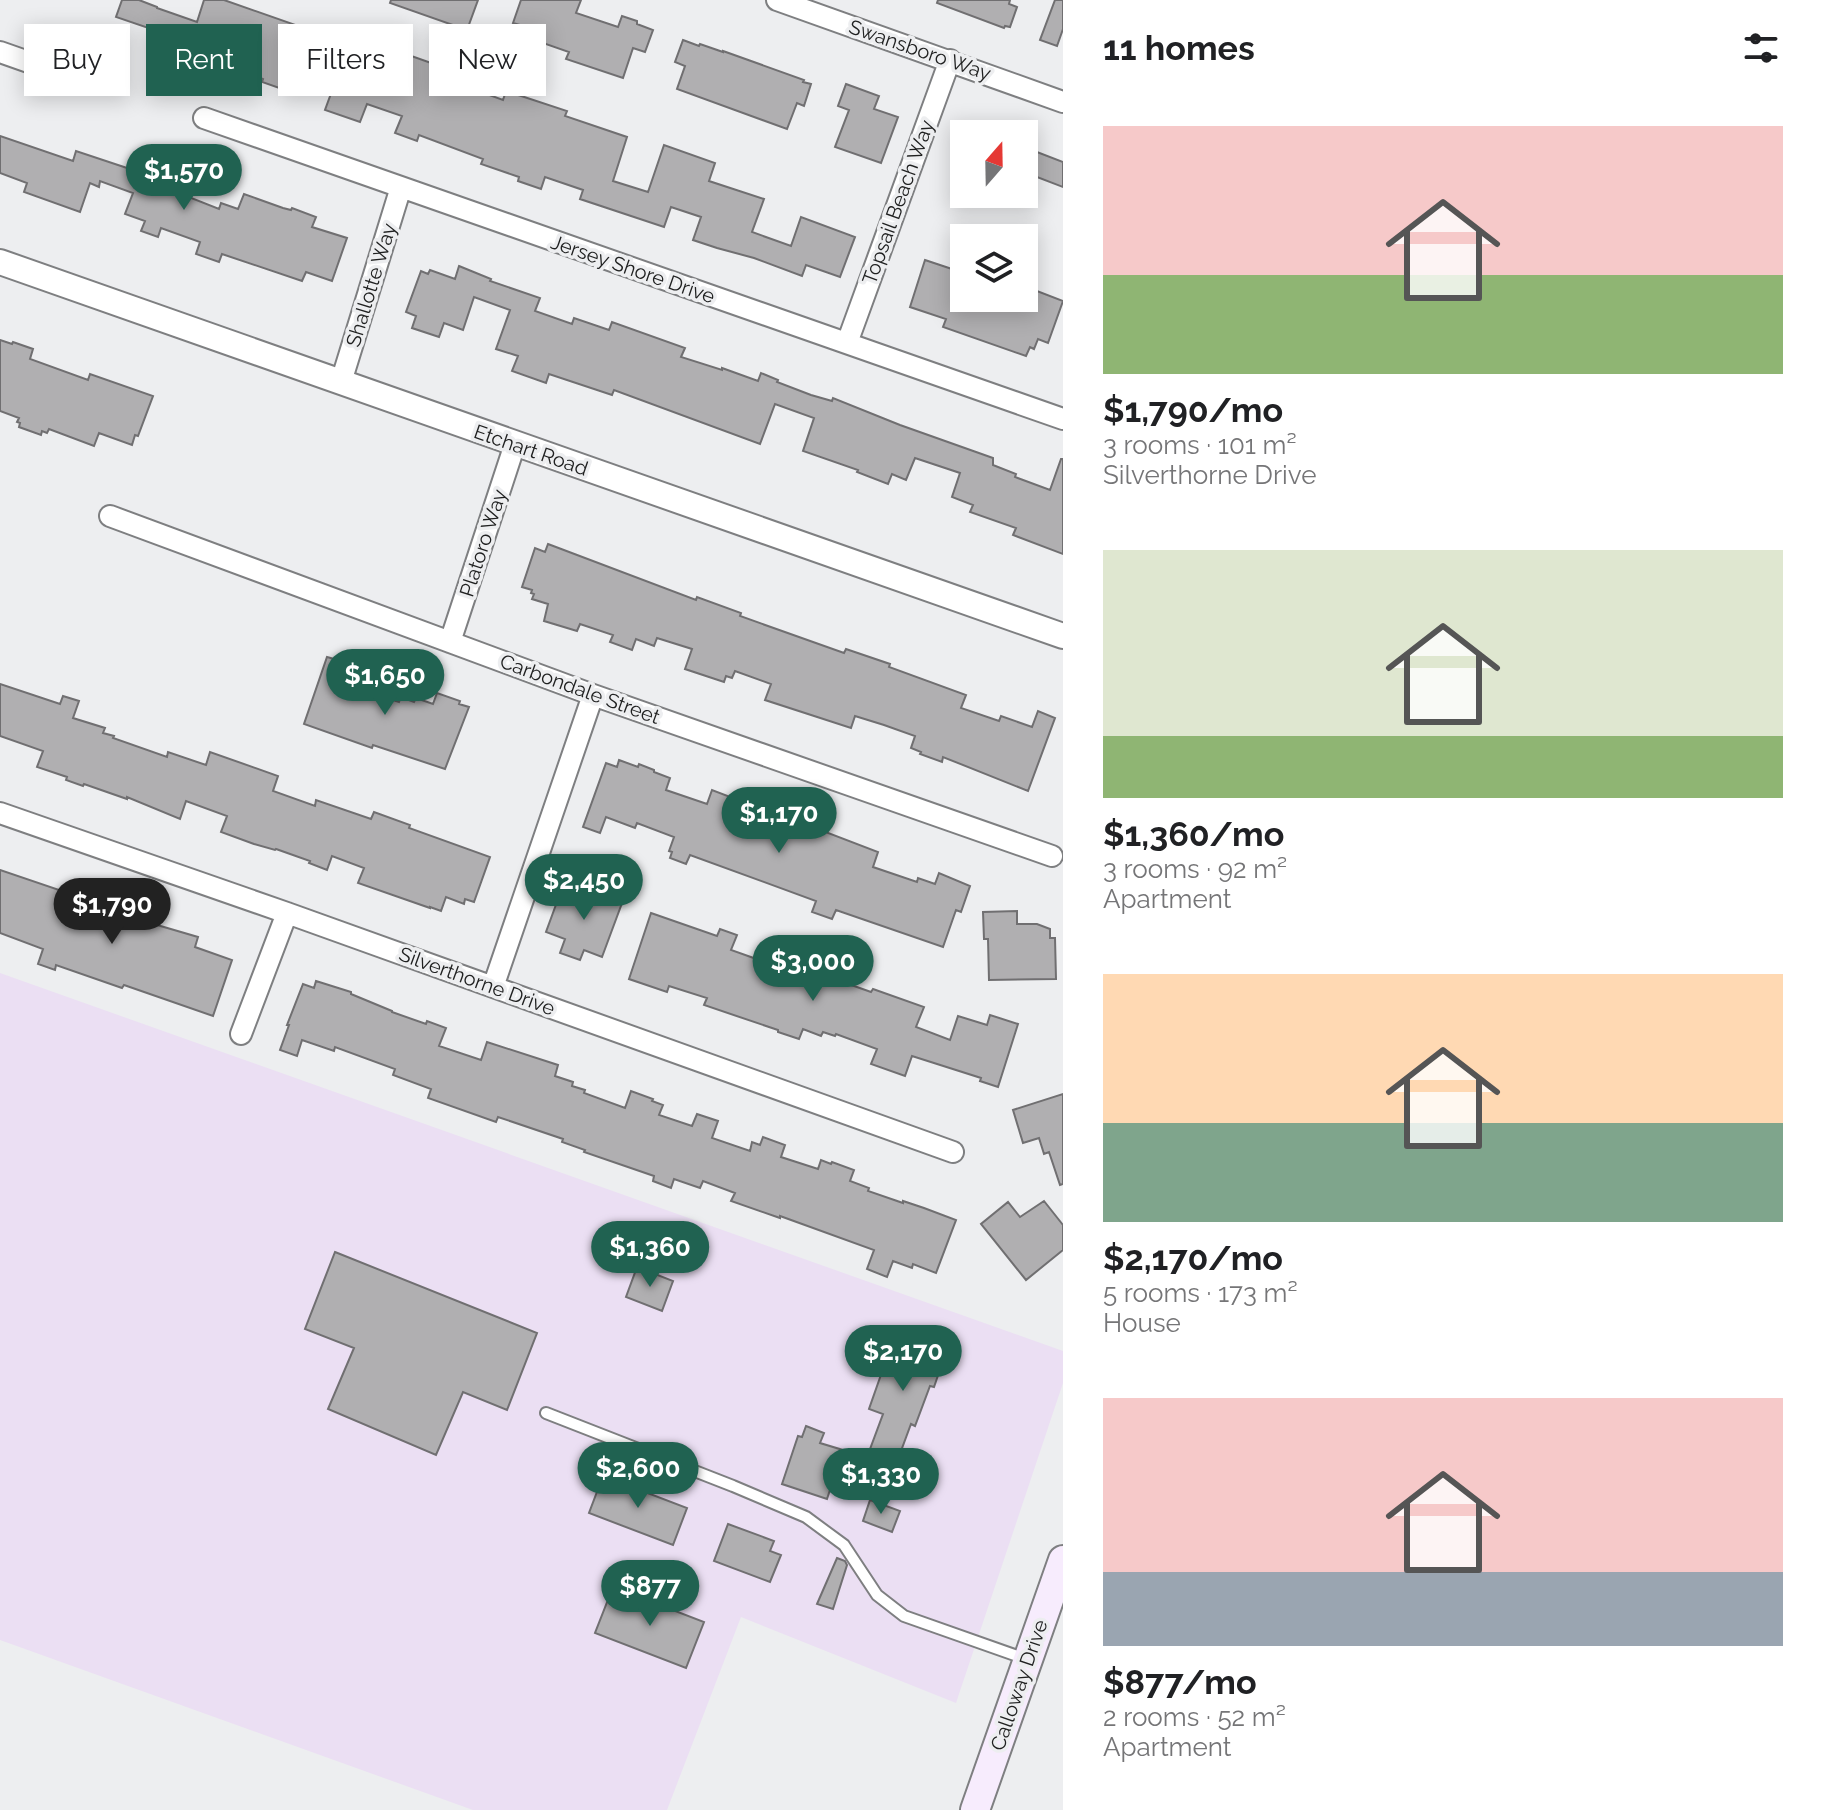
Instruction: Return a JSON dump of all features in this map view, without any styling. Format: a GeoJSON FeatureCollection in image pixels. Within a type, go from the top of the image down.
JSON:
{"type":"FeatureCollection","features":[{"type":"Feature","properties":{"kind":"main road","name":"Calloway Drive"},"geometry":{"type":"LineString","coordinates":[[975,1810],[1063,1560]]}},
{"type":"Feature","properties":{"kind":"street","name":"Swansboro Way"},"geometry":{"type":"LineString","coordinates":[[777,0],[1063,102]]}},
{"type":"Feature","properties":{"kind":"street"},"geometry":{"type":"LineString","coordinates":[[0,52],[24,60]]}},
{"type":"Feature","properties":{"kind":"street","name":"Topsail Beach Way"},"geometry":{"type":"LineString","coordinates":[[847,343],[950,60]]}},
{"type":"Feature","properties":{"kind":"street","name":"Jersey Shore Drive"},"geometry":{"type":"LineString","coordinates":[[204,118],[1063,419]]}},
{"type":"Feature","properties":{"kind":"street","name":"Shallotte Way"},"geometry":{"type":"LineString","coordinates":[[341,382],[401,187]]}},
{"type":"Feature","properties":{"kind":"street","name":"Etchart Road"},"geometry":{"type":"LineString","coordinates":[[0,262],[1063,636]]}},
{"type":"Feature","properties":{"kind":"street","name":"Platoro Way"},"geometry":{"type":"LineString","coordinates":[[450,642],[515,444]]}},
{"type":"Feature","properties":{"kind":"street","name":"Carbondale Street"},"geometry":{"type":"LineString","coordinates":[[110,516],[593,695],[1052,856]]}},
{"type":"Feature","properties":{"kind":"street"},"geometry":{"type":"LineString","coordinates":[[493,987],[593,695]]}},
{"type":"Feature","properties":{"kind":"street","name":"Silverthorne Drive"},"geometry":{"type":"LineString","coordinates":[[0,813],[953,1152]]}},
{"type":"Feature","properties":{"kind":"street"},"geometry":{"type":"LineString","coordinates":[[241,1034],[287,913]]}},
{"type":"Feature","properties":{"kind":"lane"},"geometry":{"type":"LineString","coordinates":[[546,1413],[806,1517],[844,1545],[877,1595],[904,1616],[1028,1660]]}},
{"type":"Feature","properties":{"kind":"shaded area"},"geometry":{"type":"Polygon","coordinates":[[[0,973],[1063,1351],[1063,1383],[956,1703],[741,1617],[667,1810],[473,1810],[0,1640],[0,973]]]}},
{"type":"Feature","properties":{"kind":"building"},"geometry":{"type":"Polygon","coordinates":[[[122,0],[139,0],[197,22],[204,0],[224,0],[292,24],[278,24],[278,88],[262,82],[262,24],[146,24],[146,27],[116,17],[122,0]]]}},
{"type":"Feature","properties":{"kind":"building"},"geometry":{"type":"Polygon","coordinates":[[[391,0],[478,0],[469,24],[450,24],[390,3],[391,0]]]}},
{"type":"Feature","properties":{"kind":"building"},"geometry":{"type":"Polygon","coordinates":[[[521,0],[581,0],[576,13],[618,27],[622,16],[653,30],[645,52],[633,48],[623,78],[566,59],[569,52],[546,44],[546,24],[513,23],[521,0]]]}},
{"type":"Feature","properties":{"kind":"building"},"geometry":{"type":"Polygon","coordinates":[[[938,0],[1010,0],[1009,4],[1017,7],[1010,27],[1004,28],[937,3],[938,0]]]}},
{"type":"Feature","properties":{"kind":"building"},"geometry":{"type":"Polygon","coordinates":[[[1055,0],[1063,0],[1063,29],[1057,46],[1040,40],[1055,0]]]}},
{"type":"Feature","properties":{"kind":"building"},"geometry":{"type":"Polygon","coordinates":[[[683,40],[804,80],[811,84],[804,106],[797,103],[787,129],[677,89],[685,66],[675,62],[683,40]]]}},
{"type":"Feature","properties":{"kind":"building"},"geometry":{"type":"Polygon","coordinates":[[[413,57],[429,62],[429,96],[492,96],[503,100],[504,96],[521,96],[567,111],[565,116],[627,137],[613,181],[648,192],[664,145],[715,163],[709,181],[764,199],[752,232],[791,246],[801,217],[855,237],[840,277],[806,265],[802,276],[693,240],[701,217],[671,207],[664,227],[580,199],[583,190],[545,177],[541,189],[518,181],[519,177],[481,164],[483,159],[419,135],[417,141],[395,133],[402,116],[367,104],[360,122],[325,110],[330,96],[413,96],[413,57]]]}},
{"type":"Feature","properties":{"kind":"building"},"geometry":{"type":"Polygon","coordinates":[[[846,84],[879,96],[874,109],[898,117],[881,163],[835,147],[849,110],[838,106],[846,84]]]}},
{"type":"Feature","properties":{"kind":"building"},"geometry":{"type":"Polygon","coordinates":[[[0,136],[73,161],[76,151],[130,169],[141,168],[190,186],[186,196],[219,209],[221,203],[238,209],[244,194],[316,217],[312,227],[347,238],[332,281],[306,272],[302,281],[222,254],[219,262],[196,254],[200,242],[161,228],[158,237],[141,231],[145,221],[125,214],[133,193],[100,181],[99,187],[90,183],[80,212],[24,192],[27,183],[0,173],[0,136]]]}},
{"type":"Feature","properties":{"kind":"building"},"geometry":{"type":"Polygon","coordinates":[[[1038,152],[1063,162],[1063,187],[1038,177],[1038,152]]]}},
{"type":"Feature","properties":{"kind":"building"},"geometry":{"type":"Polygon","coordinates":[[[925,260],[950,268],[950,312],[1038,312],[1038,291],[1063,301],[1048,343],[1038,339],[1034,349],[1030,347],[1026,356],[943,327],[946,319],[910,307],[925,260]]]}},
{"type":"Feature","properties":{"kind":"building"},"geometry":{"type":"Polygon","coordinates":[[[459,266],[490,281],[540,298],[535,311],[572,324],[574,318],[609,330],[612,322],[685,348],[681,357],[758,381],[761,373],[811,395],[832,401],[833,398],[993,458],[993,465],[1050,490],[1063,459],[1063,554],[1013,535],[1016,528],[970,512],[973,505],[952,497],[960,473],[915,458],[906,480],[892,474],[888,484],[803,451],[814,418],[775,404],[760,444],[614,390],[612,395],[549,374],[546,383],[512,371],[518,356],[496,349],[510,310],[474,297],[463,330],[444,323],[439,337],[412,328],[416,316],[406,312],[421,271],[428,274],[430,270],[455,279],[459,266]]]}},
{"type":"Feature","properties":{"kind":"building"},"geometry":{"type":"Polygon","coordinates":[[[0,340],[33,349],[30,359],[88,380],[90,374],[153,396],[132,445],[99,433],[94,446],[49,429],[47,433],[42,431],[41,435],[19,427],[19,418],[0,411],[0,340]]]}},
{"type":"Feature","properties":{"kind":"building"},"geometry":{"type":"Polygon","coordinates":[[[548,544],[844,653],[846,649],[890,664],[889,667],[966,695],[961,708],[999,721],[1001,716],[1032,727],[1038,711],[1055,718],[1028,791],[943,757],[942,762],[920,754],[911,748],[915,736],[884,725],[855,716],[851,728],[765,700],[771,684],[735,671],[732,678],[726,676],[724,682],[685,669],[692,649],[657,638],[654,646],[636,639],[632,650],[610,642],[613,635],[580,624],[577,631],[544,621],[548,604],[532,599],[532,590],[522,587],[535,548],[545,552],[548,544]]]}},
{"type":"Feature","properties":{"kind":"building"},"geometry":{"type":"Polygon","coordinates":[[[327,657],[360,666],[353,687],[399,702],[401,697],[433,704],[437,693],[469,707],[445,769],[304,724],[327,657]]]}},
{"type":"Feature","properties":{"kind":"building"},"geometry":{"type":"Polygon","coordinates":[[[0,684],[60,704],[63,696],[79,701],[73,718],[105,728],[103,733],[113,738],[167,757],[168,752],[206,765],[210,752],[278,776],[273,791],[315,806],[316,800],[371,819],[374,812],[490,857],[474,902],[465,899],[464,904],[446,897],[441,911],[430,908],[358,883],[364,868],[332,856],[327,870],[310,861],[221,832],[227,816],[186,801],[180,819],[127,797],[83,786],[37,767],[43,751],[0,736],[0,684]]]}},
{"type":"Feature","properties":{"kind":"building"},"geometry":{"type":"Polygon","coordinates":[[[619,760],[638,767],[639,764],[670,778],[666,790],[707,804],[712,790],[733,798],[726,818],[759,830],[761,825],[793,832],[797,821],[878,852],[873,867],[917,882],[918,878],[935,884],[939,873],[970,886],[961,912],[956,910],[943,947],[836,910],[832,919],[812,912],[816,901],[690,855],[686,864],[670,858],[674,837],[637,823],[635,828],[606,817],[600,833],[583,827],[606,763],[617,767],[619,760]]]}},
{"type":"Feature","properties":{"kind":"building"},"geometry":{"type":"Polygon","coordinates":[[[0,870],[71,894],[68,900],[78,904],[75,913],[112,926],[118,910],[140,920],[198,937],[195,947],[232,960],[213,1016],[124,985],[122,988],[56,965],[55,970],[38,964],[43,949],[0,933],[0,870]]]}},
{"type":"Feature","properties":{"kind":"building"},"geometry":{"type":"Polygon","coordinates":[[[574,886],[622,903],[602,957],[584,950],[580,960],[560,953],[565,939],[546,932],[561,891],[571,895],[574,886]]]}},
{"type":"Feature","properties":{"kind":"building"},"geometry":{"type":"Polygon","coordinates":[[[1017,911],[1017,924],[1037,924],[1050,929],[1050,938],[1055,938],[1056,979],[989,980],[988,939],[984,939],[983,912],[1017,911]]]}},
{"type":"Feature","properties":{"kind":"building"},"geometry":{"type":"Polygon","coordinates":[[[651,913],[717,936],[720,929],[737,935],[731,950],[791,976],[795,965],[924,1007],[916,1027],[950,1040],[958,1016],[987,1025],[990,1015],[1018,1024],[998,1087],[980,1081],[981,1078],[912,1056],[905,1076],[871,1064],[877,1049],[836,1034],[823,1032],[821,1036],[803,1029],[799,1039],[704,1005],[707,998],[669,986],[667,992],[629,979],[651,913]]]}},
{"type":"Feature","properties":{"kind":"building"},"geometry":{"type":"Polygon","coordinates":[[[316,981],[351,992],[392,1012],[446,1028],[439,1046],[481,1060],[487,1042],[558,1065],[555,1076],[573,1082],[572,1086],[585,1090],[584,1093],[625,1108],[631,1091],[663,1105],[659,1115],[692,1126],[697,1114],[718,1121],[712,1138],[750,1151],[752,1142],[760,1145],[763,1137],[785,1145],[781,1157],[818,1169],[821,1160],[854,1170],[850,1181],[869,1188],[868,1191],[956,1220],[936,1273],[913,1264],[912,1268],[893,1261],[887,1277],[867,1269],[874,1250],[731,1201],[735,1193],[703,1181],[700,1188],[674,1179],[671,1188],[653,1181],[654,1176],[584,1152],[562,1142],[563,1139],[498,1117],[496,1122],[428,1098],[431,1089],[393,1075],[395,1069],[335,1047],[334,1051],[302,1040],[297,1056],[280,1050],[303,984],[314,988],[316,981]]]}},
{"type":"Feature","properties":{"kind":"building"},"geometry":{"type":"Polygon","coordinates":[[[1063,1094],[1063,1184],[1060,1185],[1049,1152],[1044,1154],[1039,1138],[1023,1143],[1013,1110],[1063,1094]]]}},
{"type":"Feature","properties":{"kind":"building"},"geometry":{"type":"Polygon","coordinates":[[[1044,1201],[1063,1225],[1063,1250],[1026,1280],[981,1224],[1008,1202],[1020,1217],[1044,1201]]]}},
{"type":"Feature","properties":{"kind":"building"},"geometry":{"type":"Polygon","coordinates":[[[335,1252],[537,1333],[507,1410],[463,1392],[436,1455],[328,1409],[354,1348],[305,1329],[335,1252]]]}},
{"type":"Feature","properties":{"kind":"building"},"geometry":{"type":"Polygon","coordinates":[[[637,1267],[673,1281],[662,1311],[626,1297],[637,1267]]]}},
{"type":"Feature","properties":{"kind":"building"},"geometry":{"type":"Polygon","coordinates":[[[896,1332],[947,1349],[934,1387],[930,1386],[915,1426],[911,1424],[898,1459],[890,1457],[887,1467],[866,1460],[883,1414],[869,1409],[896,1332]]]}},
{"type":"Feature","properties":{"kind":"building"},"geometry":{"type":"Polygon","coordinates":[[[806,1426],[824,1433],[820,1443],[843,1450],[827,1499],[782,1484],[798,1436],[802,1437],[806,1426]]]}},
{"type":"Feature","properties":{"kind":"building"},"geometry":{"type":"Polygon","coordinates":[[[603,1476],[687,1508],[673,1545],[589,1513],[603,1476]]]}},
{"type":"Feature","properties":{"kind":"building"},"geometry":{"type":"Polygon","coordinates":[[[870,1500],[900,1511],[892,1532],[863,1521],[870,1500]]]}},
{"type":"Feature","properties":{"kind":"building"},"geometry":{"type":"Polygon","coordinates":[[[728,1524],[774,1541],[770,1551],[781,1555],[770,1582],[714,1561],[728,1524]]]}},
{"type":"Feature","properties":{"kind":"building"},"geometry":{"type":"Polygon","coordinates":[[[837,1558],[847,1565],[833,1609],[817,1604],[837,1558]]]}},
{"type":"Feature","properties":{"kind":"building"},"geometry":{"type":"Polygon","coordinates":[[[613,1587],[704,1622],[686,1668],[595,1633],[613,1587]]]}}]}
